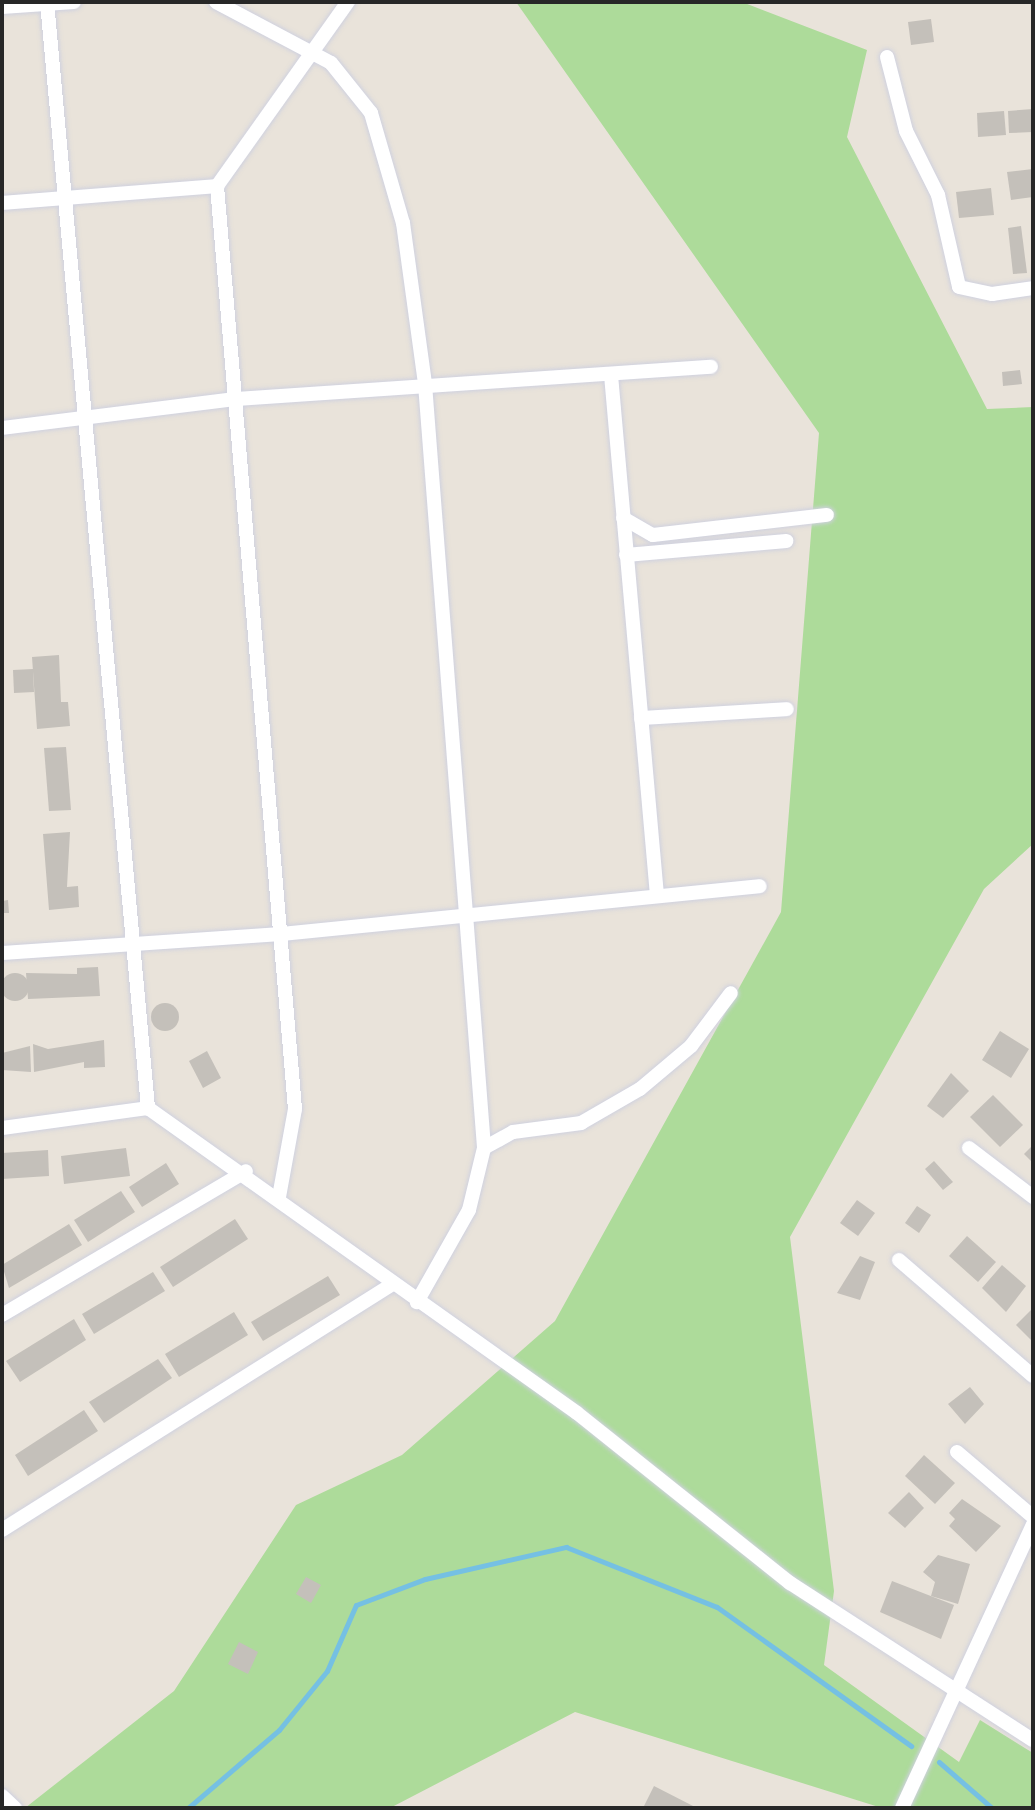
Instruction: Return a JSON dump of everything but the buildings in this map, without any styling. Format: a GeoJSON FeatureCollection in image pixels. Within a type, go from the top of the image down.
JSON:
{"type":"FeatureCollection","features":[{"type":"Feature","properties":{"kind":"street"},"geometry":{"type":"LineString","coordinates":[[2,7],[74,2]]}},
{"type":"Feature","properties":{"kind":"street"},"geometry":{"type":"LineString","coordinates":[[216,2],[331,63],[371,113],[393,173],[425,384],[469,917],[484,1148],[469,1210],[417,1302]]}},
{"type":"Feature","properties":{"kind":"street"},"geometry":{"type":"LineString","coordinates":[[279,1197],[295,1109],[217,186],[348,2]]}},
{"type":"Feature","properties":{"kind":"street"},"geometry":{"type":"LineString","coordinates":[[47,4],[89,419],[131,942],[148,1108]]}},
{"type":"Feature","properties":{"kind":"street"},"geometry":{"type":"LineString","coordinates":[[887,57],[906,131],[938,195],[959,287],[992,294],[1033,288]]}},
{"type":"Feature","properties":{"kind":"street"},"geometry":{"type":"LineString","coordinates":[[2,203],[217,186]]}},
{"type":"Feature","properties":{"kind":"street"},"geometry":{"type":"LineString","coordinates":[[2,428],[236,399],[711,367]]}},
{"type":"Feature","properties":{"kind":"street"},"geometry":{"type":"LineString","coordinates":[[611,375],[657,896]]}},
{"type":"Feature","properties":{"kind":"street"},"geometry":{"type":"LineString","coordinates":[[623,518],[653,535],[827,515]]}},
{"type":"Feature","properties":{"kind":"street"},"geometry":{"type":"LineString","coordinates":[[626,555],[786,541]]}},
{"type":"Feature","properties":{"kind":"street"},"geometry":{"type":"LineString","coordinates":[[641,718],[787,709]]}},
{"type":"Feature","properties":{"kind":"street"},"geometry":{"type":"LineString","coordinates":[[2,953],[281,934],[760,886]]}},
{"type":"Feature","properties":{"kind":"street"},"geometry":{"type":"LineString","coordinates":[[484,1148],[513,1132],[581,1123],[640,1089],[691,1046],[731,993]]}},
{"type":"Feature","properties":{"kind":"street"},"geometry":{"type":"LineString","coordinates":[[2,1128],[148,1108],[246,1171],[391,1285],[577,1413],[790,1583],[1033,1740]]}},
{"type":"Feature","properties":{"kind":"street"},"geometry":{"type":"LineString","coordinates":[[969,1148],[1033,1197]]}},
{"type":"Feature","properties":{"kind":"street"},"geometry":{"type":"LineString","coordinates":[[2,1315],[246,1171]]}},
{"type":"Feature","properties":{"kind":"street"},"geometry":{"type":"LineString","coordinates":[[899,1260],[1033,1376]]}},
{"type":"Feature","properties":{"kind":"street"},"geometry":{"type":"LineString","coordinates":[[2,1530],[391,1285]]}},
{"type":"Feature","properties":{"kind":"street"},"geometry":{"type":"LineString","coordinates":[[957,1452],[1033,1517]]}},
{"type":"Feature","properties":{"kind":"street"},"geometry":{"type":"LineString","coordinates":[[902,1808],[1033,1525]]}},
{"type":"Feature","properties":{"kind":"street"},"geometry":{"type":"LineString","coordinates":[[2,1796],[15,1808]]}},
{"type":"Feature","properties":{"kind":"green space"},"geometry":{"type":"Polygon","coordinates":[[[516,2],[742,2],[867,50],[847,137],[987,409],[1033,407],[1033,844],[984,889],[790,1237],[834,1591],[824,1665],[959,1762],[980,1720],[1033,1753],[1033,1808],[882,1808],[575,1712],[390,1808],[25,1808],[174,1691],[296,1505],[402,1455],[555,1321],[781,912],[819,433],[516,2]]]}},
{"type":"Feature","properties":{"kind":"waterway"},"geometry":{"type":"LineString","coordinates":[[188,1808],[279,1730],[327,1671],[356,1605],[425,1579],[566,1547],[717,1607],[911,1746]]}},
{"type":"Feature","properties":{"kind":"waterway"},"geometry":{"type":"LineString","coordinates":[[939,1762],[992,1808]]}}]}
